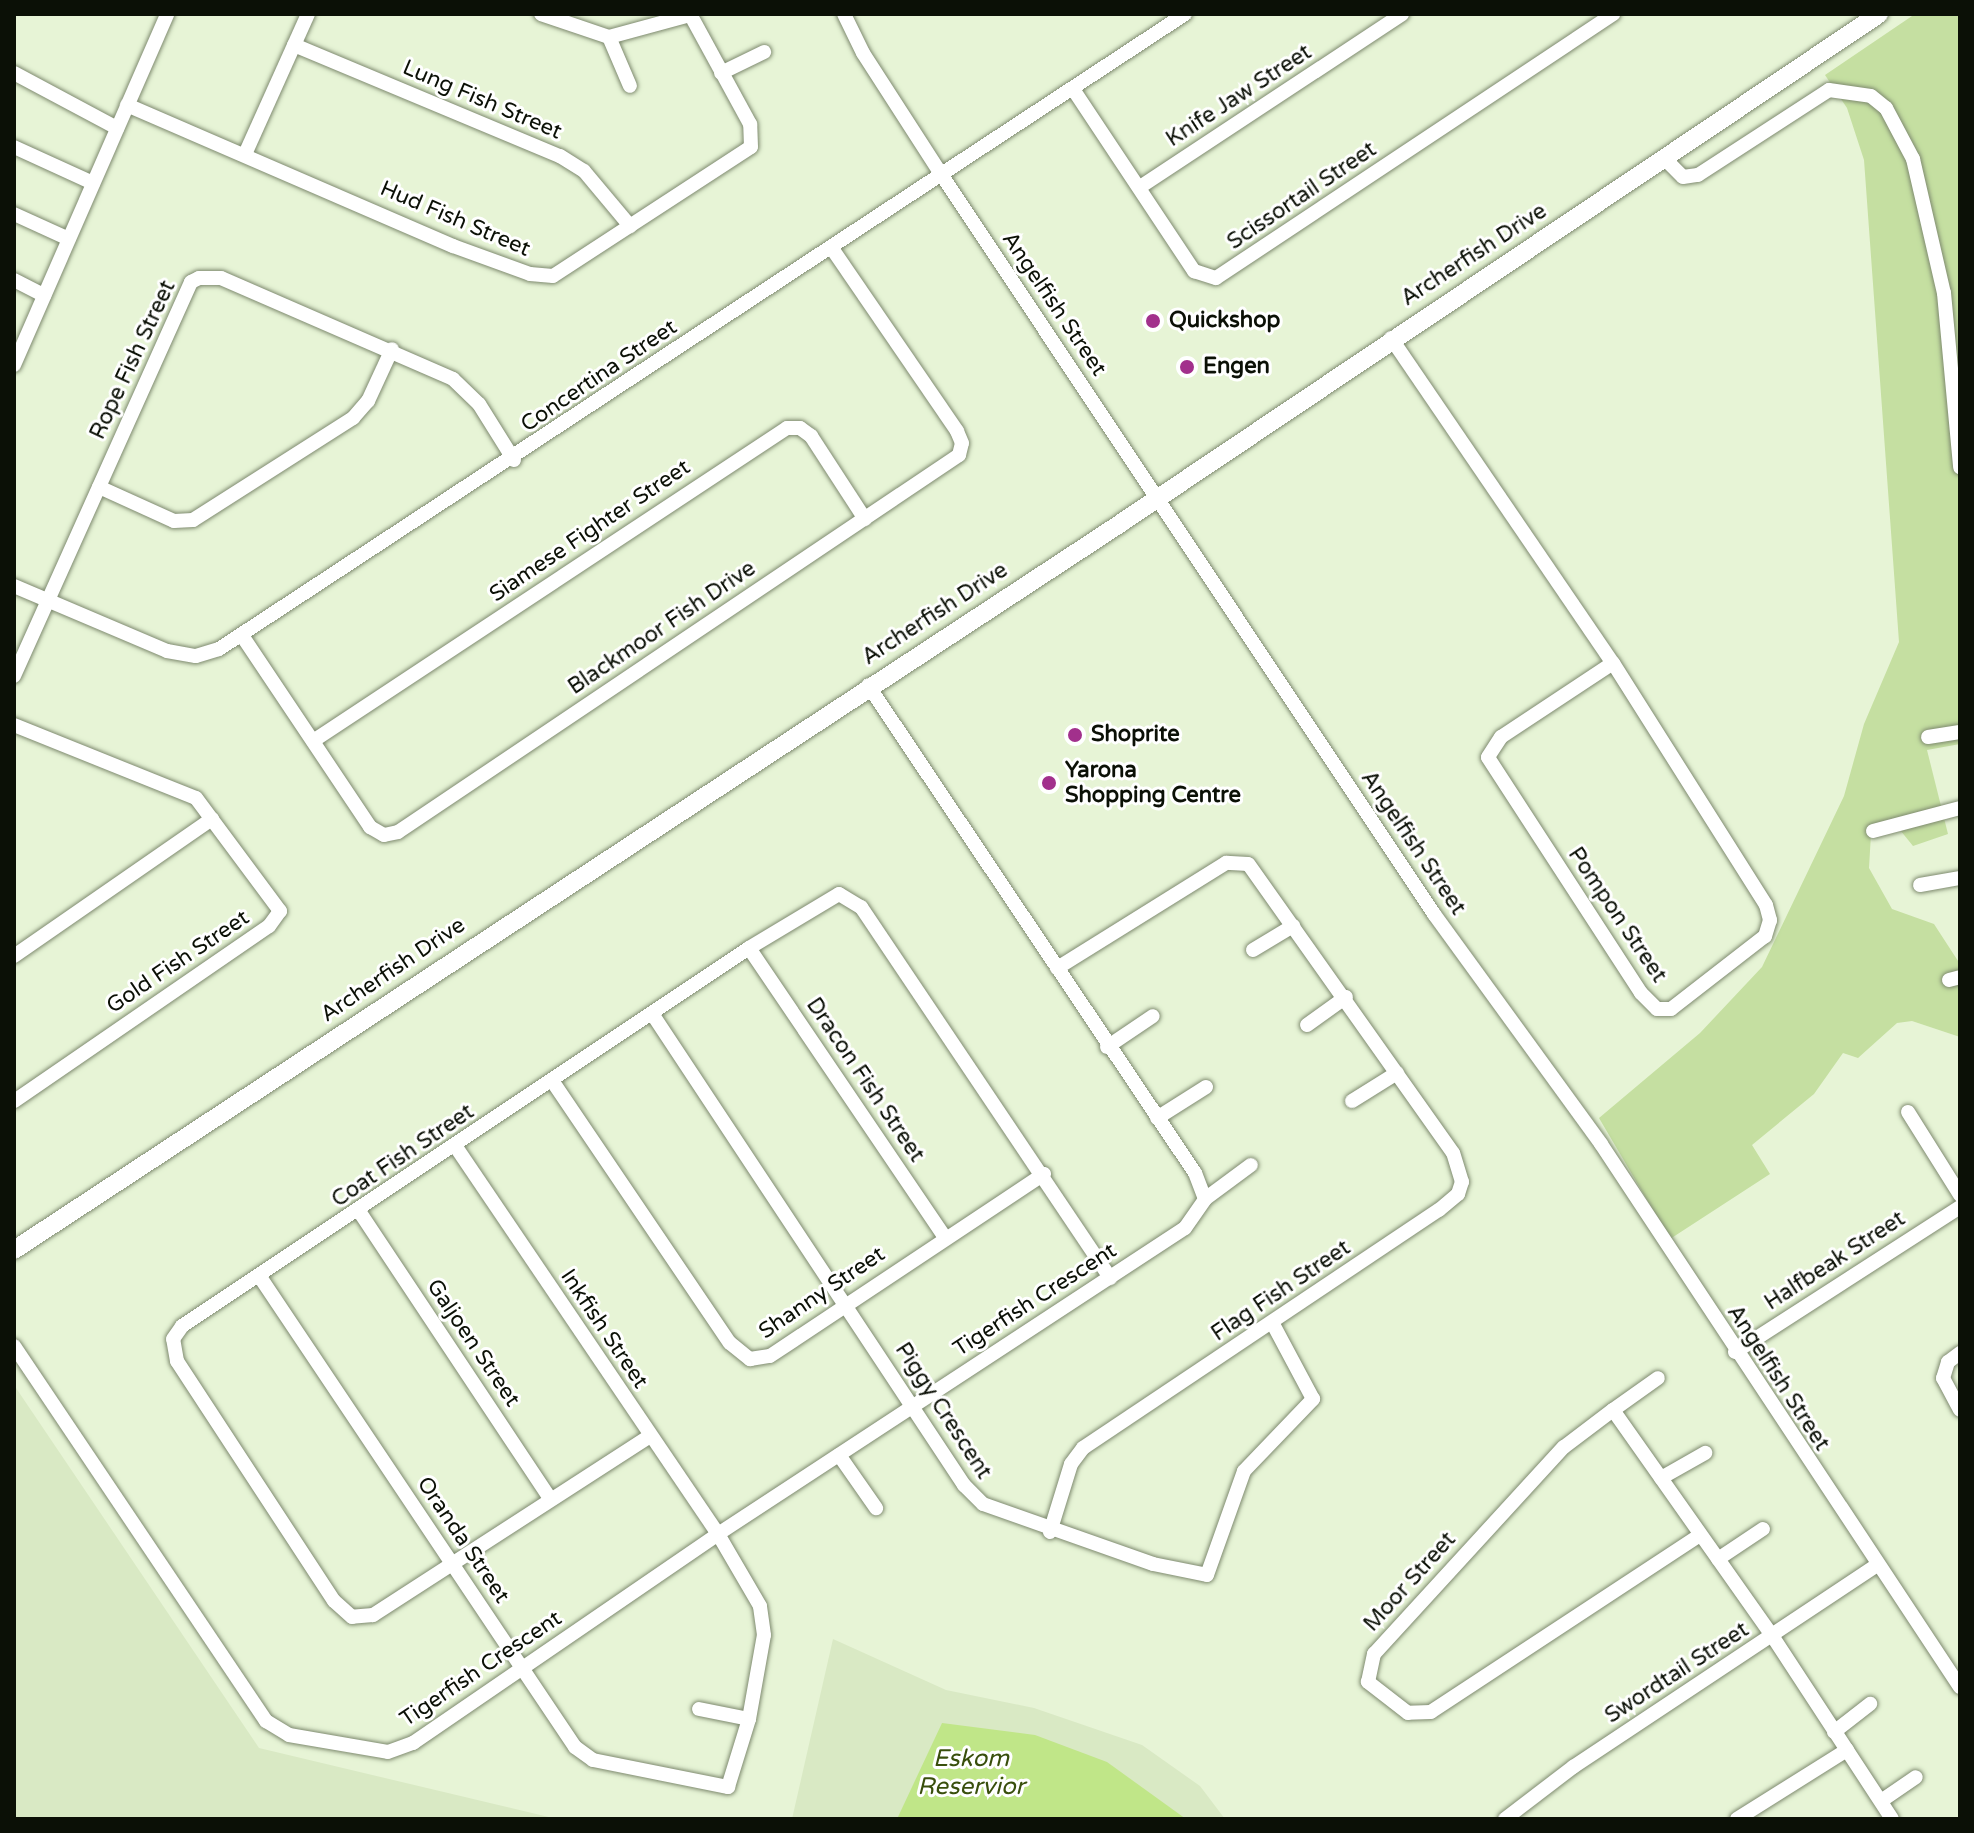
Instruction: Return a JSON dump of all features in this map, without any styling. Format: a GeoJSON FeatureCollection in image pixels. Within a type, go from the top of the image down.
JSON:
{"type":"FeatureCollection","features":[{"type":"Feature","properties":{"kind":"street"},"geometry":{"type":"LineString","coordinates":[[15,358],[167,14]]}},
{"type":"Feature","properties":{"kind":"street"},"geometry":{"type":"LineString","coordinates":[[246,152],[308,14]]}},
{"type":"Feature","properties":{"kind":"street"},"geometry":{"type":"LineString","coordinates":[[550,16],[609,37],[690,14],[721,73],[764,52]]}},
{"type":"Feature","properties":{"kind":"street","name":"Angelfish Street"},"geometry":{"type":"LineString","coordinates":[[844,14],[863,53],[943,177],[1483,988],[1601,1144],[1875,1566],[1960,1687]]}},
{"type":"Feature","properties":{"kind":"street","name":"Concertina Street"},"geometry":{"type":"LineString","coordinates":[[14,586],[177,654],[206,653],[243,637],[831,247],[943,177],[1185,14]]}},
{"type":"Feature","properties":{"kind":"street","name":"Knife Jaw Street"},"geometry":{"type":"LineString","coordinates":[[1140,187],[1402,14]]}},
{"type":"Feature","properties":{"kind":"street","name":"Scissortail Street"},"geometry":{"type":"LineString","coordinates":[[1073,89],[1194,271],[1207,278],[1222,276],[1613,14]]}},
{"type":"Feature","properties":{"kind":"street","name":"Archerfish Drive"},"geometry":{"type":"LineString","coordinates":[[14,1250],[1157,496],[1879,14]]}},
{"type":"Feature","properties":{"kind":"street"},"geometry":{"type":"LineString","coordinates":[[609,37],[630,86]]}},
{"type":"Feature","properties":{"kind":"street","name":"Lung Fish Street"},"geometry":{"type":"LineString","coordinates":[[294,45],[560,156],[584,171],[630,226]]}},
{"type":"Feature","properties":{"kind":"street"},"geometry":{"type":"LineString","coordinates":[[14,73],[117,128]]}},
{"type":"Feature","properties":{"kind":"street","name":"Hud Fish Street"},"geometry":{"type":"LineString","coordinates":[[127,105],[246,152],[453,246],[530,274],[568,270],[630,226],[749,150],[750,124],[721,73]]}},
{"type":"Feature","properties":{"kind":"street"},"geometry":{"type":"LineString","coordinates":[[1665,159],[1683,177],[1698,175],[1829,90],[1871,96],[1886,108],[1913,159],[1944,293],[1960,467]]}},
{"type":"Feature","properties":{"kind":"street"},"geometry":{"type":"LineString","coordinates":[[14,147],[93,183]]}},
{"type":"Feature","properties":{"kind":"street"},"geometry":{"type":"LineString","coordinates":[[14,214],[69,239]]}},
{"type":"Feature","properties":{"kind":"street","name":"Blackmoor Fish Drive"},"geometry":{"type":"LineString","coordinates":[[243,637],[370,827],[384,835],[398,832],[952,462],[962,443],[831,247]]}},
{"type":"Feature","properties":{"kind":"street","name":"Rope Fish Street"},"geometry":{"type":"LineString","coordinates":[[14,676],[191,282],[199,278],[221,278],[392,349],[467,391],[514,460]]}},
{"type":"Feature","properties":{"kind":"street"},"geometry":{"type":"LineString","coordinates":[[14,280],[44,295]]}},
{"type":"Feature","properties":{"kind":"street","name":"Pompon Street"},"geometry":{"type":"LineString","coordinates":[[1391,338],[1613,663],[1769,913],[1765,936],[1671,1009],[1657,1009],[1641,993],[1488,757],[1501,737],[1613,663]]}},
{"type":"Feature","properties":{"kind":"street"},"geometry":{"type":"LineString","coordinates":[[99,487],[174,521],[193,520],[353,418],[368,401],[392,349]]}},
{"type":"Feature","properties":{"kind":"street","name":"Siamese Fighter Street"},"geometry":{"type":"LineString","coordinates":[[313,741],[787,428],[800,428],[811,436],[865,519]]}},
{"type":"Feature","properties":{"kind":"street"},"geometry":{"type":"LineString","coordinates":[[868,685],[1107,1047],[1195,1173],[1205,1199]]}},
{"type":"Feature","properties":{"kind":"street","name":"Gold Fish Street"},"geometry":{"type":"LineString","coordinates":[[14,725],[187,792],[278,902],[276,920],[14,1101]]}},
{"type":"Feature","properties":{"kind":"street"},"geometry":{"type":"LineString","coordinates":[[1928,737],[1960,732]]}},
{"type":"Feature","properties":{"kind":"street"},"geometry":{"type":"LineString","coordinates":[[1873,831],[1960,808]]}},
{"type":"Feature","properties":{"kind":"street"},"geometry":{"type":"LineString","coordinates":[[14,956],[212,819]]}},
{"type":"Feature","properties":{"kind":"street","name":"Flag Fish Street"},"geometry":{"type":"LineString","coordinates":[[1050,1532],[1071,1464],[1083,1448],[1273,1324],[1439,1210],[1461,1189],[1457,1159],[1257,873],[1232,861],[1057,968]]}},
{"type":"Feature","properties":{"kind":"street"},"geometry":{"type":"LineString","coordinates":[[1920,885],[1960,878]]}},
{"type":"Feature","properties":{"kind":"street","name":"Coat Fish Street"},"geometry":{"type":"LineString","coordinates":[[650,1436],[367,1618],[346,1615],[173,1350],[179,1328],[456,1147],[749,948],[834,896],[851,897],[1044,1174],[1110,1278]]}},
{"type":"Feature","properties":{"kind":"street"},"geometry":{"type":"LineString","coordinates":[[1253,950],[1293,926]]}},
{"type":"Feature","properties":{"kind":"street","name":"Dracon Fish Street"},"geometry":{"type":"LineString","coordinates":[[749,948],[945,1237]]}},
{"type":"Feature","properties":{"kind":"street"},"geometry":{"type":"LineString","coordinates":[[1307,1025],[1346,997]]}},
{"type":"Feature","properties":{"kind":"street","name":"Piggy Crescent"},"geometry":{"type":"LineString","coordinates":[[653,1015],[844,1304],[915,1405],[972,1497],[1050,1532],[1166,1568],[1207,1575],[1244,1471],[1313,1399],[1273,1324]]}},
{"type":"Feature","properties":{"kind":"street"},"geometry":{"type":"LineString","coordinates":[[1107,1047],[1153,1016]]}},
{"type":"Feature","properties":{"kind":"street"},"geometry":{"type":"LineString","coordinates":[[1352,1101],[1397,1073]]}},
{"type":"Feature","properties":{"kind":"street","name":"Shanny Street"},"geometry":{"type":"LineString","coordinates":[[553,1082],[742,1356],[770,1356],[1044,1174]]}},
{"type":"Feature","properties":{"kind":"street"},"geometry":{"type":"LineString","coordinates":[[1157,1118],[1206,1087]]}},
{"type":"Feature","properties":{"kind":"street"},"geometry":{"type":"LineString","coordinates":[[1908,1112],[1960,1195]]}},
{"type":"Feature","properties":{"kind":"street","name":"Inkfish Street"},"geometry":{"type":"LineString","coordinates":[[456,1147],[718,1534]]}},
{"type":"Feature","properties":{"kind":"street","name":"Tigerfish Crescent"},"geometry":{"type":"LineString","coordinates":[[14,1346],[274,1728],[361,1751],[396,1751],[523,1669],[718,1534],[1185,1228],[1205,1199],[1251,1165]]}},
{"type":"Feature","properties":{"kind":"street","name":"Halfbeak Street"},"geometry":{"type":"LineString","coordinates":[[1735,1352],[1960,1207]]}},
{"type":"Feature","properties":{"kind":"street","name":"Galjoen Street"},"geometry":{"type":"LineString","coordinates":[[359,1211],[550,1499]]}},
{"type":"Feature","properties":{"kind":"street","name":"Oranda Street"},"geometry":{"type":"LineString","coordinates":[[260,1277],[523,1669],[586,1756],[716,1788],[734,1783],[749,1719],[765,1621],[718,1534]]}},
{"type":"Feature","properties":{"kind":"street"},"geometry":{"type":"LineString","coordinates":[[1960,1353],[1948,1362],[1943,1378],[1960,1410]]}},
{"type":"Feature","properties":{"kind":"street","name":"Moor Street"},"geometry":{"type":"LineString","coordinates":[[1658,1378],[1564,1447],[1374,1654],[1367,1672],[1373,1691],[1408,1713],[1431,1712],[1700,1535]]}},
{"type":"Feature","properties":{"kind":"street"},"geometry":{"type":"LineString","coordinates":[[1613,1410],[1773,1637],[1892,1819]]}},
{"type":"Feature","properties":{"kind":"street"},"geometry":{"type":"LineString","coordinates":[[1661,1478],[1705,1453]]}},
{"type":"Feature","properties":{"kind":"street"},"geometry":{"type":"LineString","coordinates":[[839,1455],[876,1508]]}},
{"type":"Feature","properties":{"kind":"street"},"geometry":{"type":"LineString","coordinates":[[1718,1559],[1763,1529]]}},
{"type":"Feature","properties":{"kind":"street","name":"Swordtail Street"},"geometry":{"type":"LineString","coordinates":[[1505,1819],[1573,1767],[1773,1637],[1875,1566]]}},
{"type":"Feature","properties":{"kind":"street"},"geometry":{"type":"LineString","coordinates":[[1834,1732],[1870,1704]]}},
{"type":"Feature","properties":{"kind":"street"},"geometry":{"type":"LineString","coordinates":[[699,1709],[749,1719]]}},
{"type":"Feature","properties":{"kind":"street"},"geometry":{"type":"LineString","coordinates":[[1737,1819],[1847,1750]]}},
{"type":"Feature","properties":{"kind":"street"},"geometry":{"type":"LineString","coordinates":[[1881,1801],[1916,1777]]}},
{"type":"Feature","properties":{"kind":"shaded area"},"geometry":{"type":"Polygon","coordinates":[[[1915,14],[1960,14],[1960,744],[1927,750],[1948,834],[1913,846],[1896,825],[1871,834],[1869,868],[1892,909],[1934,924],[1960,964],[1960,1037],[1912,1021],[1897,1023],[1858,1058],[1843,1053],[1814,1094],[1752,1145],[1770,1174],[1670,1239],[1599,1118],[1700,1033],[1762,967],[1844,796],[1864,724],[1899,642],[1864,160],[1847,108],[1825,75],[1915,14]]]}},
{"type":"Feature","properties":{"kind":"shaded area"},"geometry":{"type":"Polygon","coordinates":[[[14,1385],[259,1748],[557,1819],[14,1819],[14,1385]]]}},
{"type":"Feature","properties":{"kind":"shaded area"},"geometry":{"type":"Polygon","coordinates":[[[833,1639],[946,1690],[1034,1708],[1142,1745],[1200,1786],[1225,1819],[792,1819],[833,1639]]]}},
{"type":"Feature","properties":{"kind":"water","name":"Eskom Reservior"},"geometry":{"type":"Polygon","coordinates":[[[942,1723],[1035,1735],[1107,1762],[1186,1819],[897,1819],[942,1723]]]}},
{"type":"Feature","properties":{"kind":"place","name":"Quickshop"},"geometry":{"type":"Point","coordinates":[1153,321]}},
{"type":"Feature","properties":{"kind":"place","name":"Engen"},"geometry":{"type":"Point","coordinates":[1187,367]}},
{"type":"Feature","properties":{"kind":"place","name":"Shoprite"},"geometry":{"type":"Point","coordinates":[1075,735]}},
{"type":"Feature","properties":{"kind":"place","name":"Yarona Shopping Centre"},"geometry":{"type":"Point","coordinates":[1049,783]}}]}
